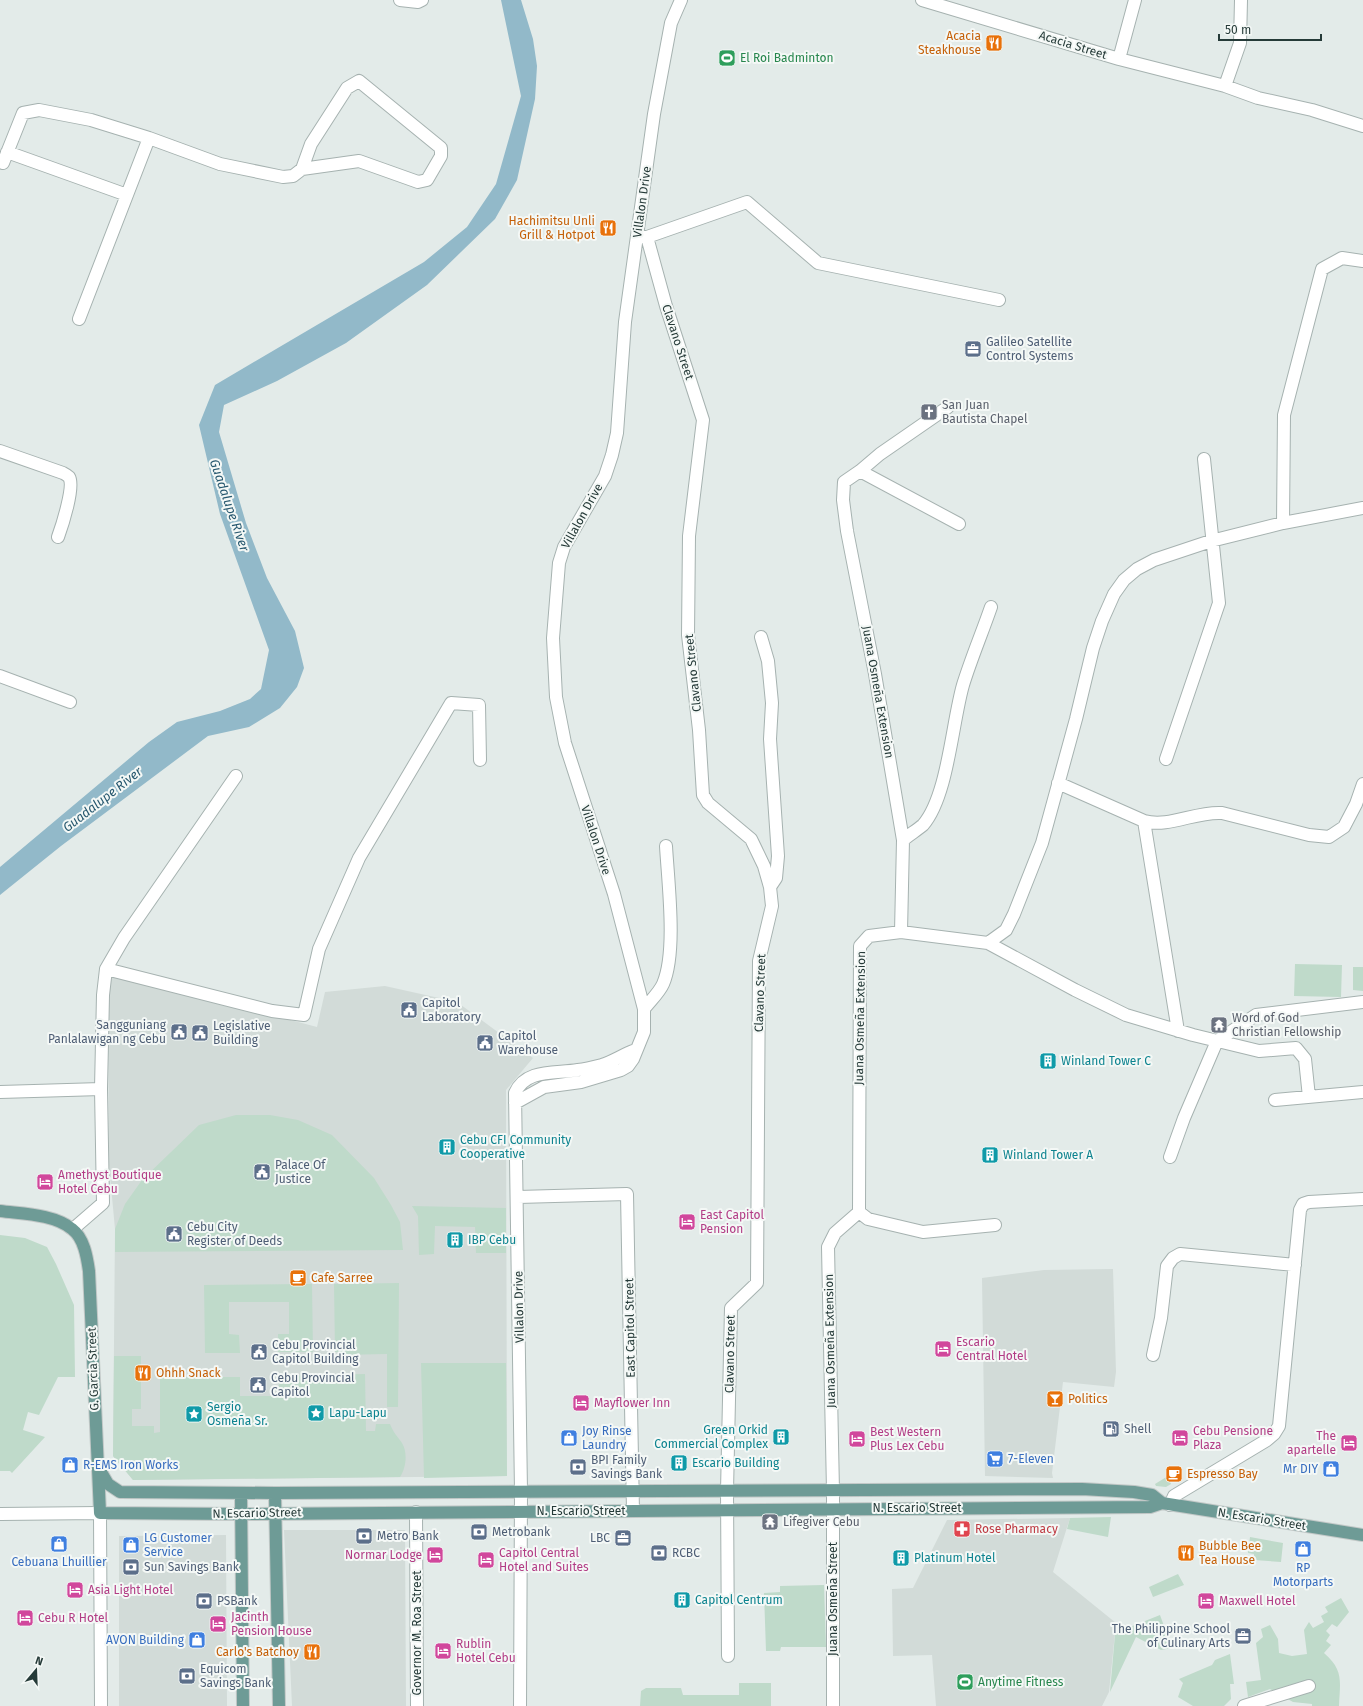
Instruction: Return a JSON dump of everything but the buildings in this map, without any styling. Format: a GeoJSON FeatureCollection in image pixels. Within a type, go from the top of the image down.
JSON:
{"type":"FeatureCollection","features":[{"type":"Feature","properties":{"kind":"main road"},"geometry":{"type":"LineString","coordinates":[[0,1211],[47,1218],[73,1229]]}},
{"type":"Feature","properties":{"kind":"main road","name":"G. Garcia Street"},"geometry":{"type":"LineString","coordinates":[[73,1229],[85,1250],[89,1271],[100,1513]]}},
{"type":"Feature","properties":{"kind":"main road","name":"N. Escario Street"},"geometry":{"type":"LineString","coordinates":[[98,1466],[108,1484],[120,1492],[276,1493],[1091,1490],[1130,1491],[1152,1495],[1166,1504]]}},
{"type":"Feature","properties":{"kind":"main road"},"geometry":{"type":"LineString","coordinates":[[240,1493],[243,1706]]}},
{"type":"Feature","properties":{"kind":"main road"},"geometry":{"type":"LineString","coordinates":[[276,1493],[279,1706]]}},
{"type":"Feature","properties":{"kind":"main road","name":"N. Escario Street"},"geometry":{"type":"LineString","coordinates":[[100,1513],[241,1514],[1150,1508],[1166,1504],[1363,1535]]}},
{"type":"Feature","properties":{"kind":"street"},"geometry":{"type":"LineString","coordinates":[[400,0],[418,2],[422,0]]}},
{"type":"Feature","properties":{"kind":"street","name":"Villalon Drive"},"geometry":{"type":"LineString","coordinates":[[520,1706],[521,1491],[518,1196],[515,1103],[544,1087],[582,1082],[621,1070],[628,1066],[633,1059],[644,1032],[644,1009],[614,894],[565,743],[556,697],[552,638],[558,563],[564,547],[605,476],[617,433],[624,322],[642,237],[665,53],[671,23],[681,0]]}},
{"type":"Feature","properties":{"kind":"street","name":"Acacia Street"},"geometry":{"type":"LineString","coordinates":[[922,0],[1119,59],[1225,86],[1258,98],[1312,110],[1363,126]]}},
{"type":"Feature","properties":{"kind":"street"},"geometry":{"type":"LineString","coordinates":[[1119,59],[1135,0]]}},
{"type":"Feature","properties":{"kind":"street"},"geometry":{"type":"LineString","coordinates":[[1225,86],[1240,43],[1241,0]]}},
{"type":"Feature","properties":{"kind":"street"},"geometry":{"type":"LineString","coordinates":[[127,195],[4,157],[23,113],[39,110],[91,120],[149,138],[220,164],[283,177],[293,176],[302,168],[311,144],[347,88],[359,81],[441,148],[440,156],[427,180],[418,182],[359,161],[302,168]]}},
{"type":"Feature","properties":{"kind":"street"},"geometry":{"type":"LineString","coordinates":[[79,319],[149,138]]}},
{"type":"Feature","properties":{"kind":"street"},"geometry":{"type":"LineString","coordinates":[[642,237],[747,202],[818,263],[999,300]]}},
{"type":"Feature","properties":{"kind":"street","name":"Clavano Street"},"geometry":{"type":"LineString","coordinates":[[642,237],[703,420],[689,536],[688,635],[699,730],[703,796],[708,804],[751,839],[764,866],[770,887],[772,906],[759,961],[757,1283],[730,1308],[727,1491],[728,1656]]}},
{"type":"Feature","properties":{"kind":"street"},"geometry":{"type":"LineString","coordinates":[[1283,523],[1284,415],[1322,269],[1342,258],[1363,261]]}},
{"type":"Feature","properties":{"kind":"street","name":"Juana Osmeña Extension"},"geometry":{"type":"LineString","coordinates":[[833,1491],[828,1247],[835,1232],[859,1212],[860,946],[869,936],[901,932],[903,840],[875,674],[847,531],[843,500],[844,482],[880,454],[948,407]]}},
{"type":"Feature","properties":{"kind":"street"},"geometry":{"type":"LineString","coordinates":[[0,451],[63,473],[69,477],[71,483],[67,507],[58,537]]}},
{"type":"Feature","properties":{"kind":"street"},"geometry":{"type":"LineString","coordinates":[[1166,759],[1219,603],[1204,459]]}},
{"type":"Feature","properties":{"kind":"street"},"geometry":{"type":"LineString","coordinates":[[860,471],[959,524]]}},
{"type":"Feature","properties":{"kind":"street"},"geometry":{"type":"LineString","coordinates":[[988,943],[1006,930],[1014,914],[1042,843],[1076,720],[1093,648],[1102,621],[1114,594],[1124,580],[1137,569],[1154,560],[1212,541],[1283,523],[1363,508]]}},
{"type":"Feature","properties":{"kind":"street"},"geometry":{"type":"LineString","coordinates":[[903,840],[922,825],[933,808],[947,765],[963,685],[991,607]]}},
{"type":"Feature","properties":{"kind":"street"},"geometry":{"type":"LineString","coordinates":[[761,636],[768,661],[772,703],[770,739],[778,856],[776,878],[770,887]]}},
{"type":"Feature","properties":{"kind":"street"},"geometry":{"type":"LineString","coordinates":[[0,676],[70,702]]}},
{"type":"Feature","properties":{"kind":"street"},"geometry":{"type":"LineString","coordinates":[[106,969],[272,1011],[304,1015],[319,949],[359,858],[450,703],[479,705],[480,760]]}},
{"type":"Feature","properties":{"kind":"street"},"geometry":{"type":"LineString","coordinates":[[73,1229],[102,1203],[101,1089],[103,995],[106,969],[124,938],[236,776]]}},
{"type":"Feature","properties":{"kind":"street"},"geometry":{"type":"LineString","coordinates":[[1058,783],[1144,821],[1155,824],[1208,812],[1222,813],[1309,835],[1329,837],[1344,827],[1356,804],[1363,784]]}},
{"type":"Feature","properties":{"kind":"street"},"geometry":{"type":"LineString","coordinates":[[1144,821],[1178,1031]]}},
{"type":"Feature","properties":{"kind":"street"},"geometry":{"type":"LineString","coordinates":[[644,1009],[662,986],[668,968],[670,911],[666,846]]}},
{"type":"Feature","properties":{"kind":"street"},"geometry":{"type":"LineString","coordinates":[[901,932],[988,943],[1019,961],[1126,1015],[1178,1031],[1259,1051],[1296,1048],[1305,1059],[1309,1097]]}},
{"type":"Feature","properties":{"kind":"street"},"geometry":{"type":"LineString","coordinates":[[1170,1158],[1181,1125],[1217,1041],[1256,1015],[1363,1002]]}},
{"type":"Feature","properties":{"kind":"street"},"geometry":{"type":"LineString","coordinates":[[0,1092],[101,1089]]}},
{"type":"Feature","properties":{"kind":"street"},"geometry":{"type":"LineString","coordinates":[[1275,1100],[1363,1092]]}},
{"type":"Feature","properties":{"kind":"street","name":"East Capitol Street"},"geometry":{"type":"LineString","coordinates":[[518,1196],[627,1194],[633,1511]]}},
{"type":"Feature","properties":{"kind":"street"},"geometry":{"type":"LineString","coordinates":[[1166,1504],[1174,1496],[1268,1440],[1274,1434],[1278,1426],[1300,1210],[1303,1204],[1308,1202],[1363,1199]]}},
{"type":"Feature","properties":{"kind":"street"},"geometry":{"type":"LineString","coordinates":[[859,1212],[868,1218],[923,1232],[995,1226]]}},
{"type":"Feature","properties":{"kind":"street"},"geometry":{"type":"LineString","coordinates":[[1153,1355],[1161,1318],[1167,1266],[1172,1258],[1180,1254],[1295,1265]]}},
{"type":"Feature","properties":{"kind":"street","name":"Juana Osmeña Street"},"geometry":{"type":"LineString","coordinates":[[833,1491],[833,1706]]}},
{"type":"Feature","properties":{"kind":"street","name":"Governor M. Roa Street"},"geometry":{"type":"LineString","coordinates":[[416,1512],[417,1706]]}},
{"type":"Feature","properties":{"kind":"street"},"geometry":{"type":"LineString","coordinates":[[100,1513],[101,1706]]}},
{"type":"Feature","properties":{"kind":"street","name":"N. Escario Street"},"geometry":{"type":"LineString","coordinates":[[0,1514],[100,1513]]}},
{"type":"Feature","properties":{"kind":"street"},"geometry":{"type":"LineString","coordinates":[[1244,1706],[1309,1686]]}},
{"type":"Feature","properties":{"kind":"shaded area"},"geometry":{"type":"Polygon","coordinates":[[[108,972],[317,1027],[325,992],[385,986],[457,1002],[533,1058],[506,1090],[507,1476],[133,1480],[113,1456],[115,1229],[109,1165],[108,972]]]}},
{"type":"Feature","properties":{"kind":"shaded area"},"geometry":{"type":"Polygon","coordinates":[[[1113,1269],[1116,1372],[1114,1387],[1063,1382],[1052,1473],[1053,1478],[985,1476],[982,1278],[1044,1270],[1113,1269]]]}},
{"type":"Feature","properties":{"kind":"shaded area"},"geometry":{"type":"Polygon","coordinates":[[[1070,1518],[1053,1572],[1116,1623],[1109,1692],[1102,1706],[936,1706],[932,1655],[893,1656],[892,1589],[913,1588],[947,1520],[1070,1518]]]}},
{"type":"Feature","properties":{"kind":"shaded area"},"geometry":{"type":"Polygon","coordinates":[[[284,1530],[405,1530],[406,1706],[292,1706],[284,1530]]]}},
{"type":"Feature","properties":{"kind":"shaded area"},"geometry":{"type":"Polygon","coordinates":[[[226,1535],[227,1706],[119,1706],[119,1536],[226,1535]]]}},
{"type":"Feature","properties":{"kind":"green space"},"geometry":{"type":"Polygon","coordinates":[[[1295,964],[1342,965],[1341,997],[1294,996],[1295,964]]]}},
{"type":"Feature","properties":{"kind":"green space"},"geometry":{"type":"Polygon","coordinates":[[[1353,967],[1363,967],[1363,991],[1353,990],[1353,967]]]}},
{"type":"Feature","properties":{"kind":"green space"},"geometry":{"type":"Polygon","coordinates":[[[236,1115],[270,1115],[298,1120],[332,1135],[374,1178],[391,1205],[400,1222],[403,1250],[115,1252],[115,1229],[125,1204],[142,1180],[199,1125],[236,1115]]]}},
{"type":"Feature","properties":{"kind":"green space"},"geometry":{"type":"Polygon","coordinates":[[[412,1206],[506,1208],[506,1253],[476,1253],[475,1227],[435,1226],[434,1254],[419,1255],[418,1216],[412,1206]]]}},
{"type":"Feature","properties":{"kind":"green space"},"geometry":{"type":"Polygon","coordinates":[[[0,1235],[25,1238],[47,1247],[74,1305],[75,1377],[58,1377],[39,1415],[28,1412],[23,1430],[45,1437],[12,1473],[10,1471],[0,1471],[0,1235]]]}},
{"type":"Feature","properties":{"kind":"green space"},"geometry":{"type":"Polygon","coordinates":[[[399,1283],[398,1407],[387,1407],[387,1354],[340,1355],[340,1352],[335,1352],[334,1284],[399,1283]]]}},
{"type":"Feature","properties":{"kind":"green space"},"geometry":{"type":"Polygon","coordinates":[[[312,1284],[313,1352],[278,1352],[278,1334],[289,1334],[289,1302],[229,1302],[229,1334],[239,1335],[240,1353],[205,1353],[204,1285],[312,1284]]]}},
{"type":"Feature","properties":{"kind":"green space"},"geometry":{"type":"Polygon","coordinates":[[[114,1356],[141,1356],[141,1409],[132,1409],[132,1426],[154,1426],[154,1433],[160,1432],[160,1375],[179,1375],[179,1377],[240,1377],[240,1396],[279,1396],[279,1376],[365,1374],[366,1431],[375,1431],[376,1424],[390,1424],[404,1447],[406,1460],[404,1469],[400,1477],[133,1480],[113,1456],[114,1356]]]}},
{"type":"Feature","properties":{"kind":"green space"},"geometry":{"type":"Polygon","coordinates":[[[421,1363],[506,1363],[507,1476],[424,1478],[421,1363]]]}},
{"type":"Feature","properties":{"kind":"green space"},"geometry":{"type":"Polygon","coordinates":[[[1168,1476],[1171,1484],[1166,1487],[1156,1486],[1155,1484],[1168,1476]]]}},
{"type":"Feature","properties":{"kind":"green space"},"geometry":{"type":"Polygon","coordinates":[[[1111,1517],[1108,1537],[1067,1529],[1070,1518],[1111,1517]]]}},
{"type":"Feature","properties":{"kind":"green space"},"geometry":{"type":"Polygon","coordinates":[[[1250,1537],[1283,1543],[1281,1562],[1254,1560],[1254,1554],[1248,1553],[1250,1537]]]}},
{"type":"Feature","properties":{"kind":"green space"},"geometry":{"type":"Polygon","coordinates":[[[1178,1574],[1184,1585],[1153,1597],[1149,1587],[1178,1574]]]}},
{"type":"Feature","properties":{"kind":"green space"},"geometry":{"type":"Polygon","coordinates":[[[824,1585],[826,1647],[781,1647],[780,1651],[766,1651],[764,1593],[780,1592],[780,1586],[824,1585]]]}},
{"type":"Feature","properties":{"kind":"green space"},"geometry":{"type":"Polygon","coordinates":[[[1341,1598],[1349,1612],[1337,1627],[1332,1624],[1326,1631],[1330,1635],[1326,1641],[1331,1645],[1324,1653],[1335,1665],[1338,1671],[1340,1683],[1339,1706],[1312,1706],[1312,1704],[1293,1702],[1270,1689],[1248,1697],[1246,1682],[1261,1680],[1256,1643],[1263,1637],[1261,1629],[1270,1625],[1278,1639],[1279,1653],[1292,1656],[1307,1654],[1304,1630],[1309,1622],[1313,1628],[1324,1622],[1321,1616],[1328,1612],[1325,1607],[1341,1598]]]}},
{"type":"Feature","properties":{"kind":"green space"},"geometry":{"type":"Polygon","coordinates":[[[1160,1615],[1172,1648],[1161,1650],[1136,1637],[1110,1692],[1116,1623],[1125,1629],[1160,1615]]]}},
{"type":"Feature","properties":{"kind":"green space"},"geometry":{"type":"Polygon","coordinates":[[[1230,1654],[1234,1684],[1230,1684],[1231,1699],[1224,1706],[1193,1706],[1178,1697],[1183,1683],[1179,1679],[1212,1665],[1215,1660],[1230,1654]]]}},
{"type":"Feature","properties":{"kind":"green space"},"geometry":{"type":"Polygon","coordinates":[[[739,1683],[771,1683],[771,1706],[640,1706],[641,1691],[646,1688],[681,1688],[683,1695],[739,1695],[739,1683]]]}},
{"type":"Feature","properties":{"kind":"water","name":"Guadalupe River"},"geometry":{"type":"Polygon","coordinates":[[[501,0],[521,0],[533,39],[537,66],[535,99],[517,180],[495,219],[427,285],[346,343],[277,381],[224,405],[219,432],[246,523],[267,578],[295,631],[304,668],[297,687],[280,708],[249,727],[208,736],[61,846],[0,895],[0,867],[149,742],[177,722],[220,711],[250,699],[261,689],[269,650],[220,514],[199,425],[215,385],[424,262],[467,227],[496,184],[521,96],[501,0]]]}},
{"type":"Feature","properties":{"kind":"place","name":"Acacia Steakhouse"},"geometry":{"type":"Point","coordinates":[994,43]}},
{"type":"Feature","properties":{"kind":"place","name":"El Roi Badminton"},"geometry":{"type":"Point","coordinates":[727,58]}},
{"type":"Feature","properties":{"kind":"place","name":"Hachimitsu Unli Grill & Hotpot"},"geometry":{"type":"Point","coordinates":[608,228]}},
{"type":"Feature","properties":{"kind":"place","name":"Galileo Satellite Control Systems"},"geometry":{"type":"Point","coordinates":[973,349]}},
{"type":"Feature","properties":{"kind":"place","name":"San Juan Bautista Chapel"},"geometry":{"type":"Point","coordinates":[929,412]}},
{"type":"Feature","properties":{"kind":"place","name":"Capitol Laboratory"},"geometry":{"type":"Point","coordinates":[409,1010]}},
{"type":"Feature","properties":{"kind":"place","name":"Word of God Christian Fellowship"},"geometry":{"type":"Point","coordinates":[1219,1025]}},
{"type":"Feature","properties":{"kind":"place","name":"Sangguniang Panlalawigan ng Cebu"},"geometry":{"type":"Point","coordinates":[179,1032]}},
{"type":"Feature","properties":{"kind":"place","name":"Legislative Building"},"geometry":{"type":"Point","coordinates":[200,1033]}},
{"type":"Feature","properties":{"kind":"place","name":"Capitol Warehouse"},"geometry":{"type":"Point","coordinates":[485,1043]}},
{"type":"Feature","properties":{"kind":"place","name":"Winland Tower C"},"geometry":{"type":"Point","coordinates":[1048,1061]}},
{"type":"Feature","properties":{"kind":"place","name":"Cebu CFI Community Cooperative"},"geometry":{"type":"Point","coordinates":[447,1147]}},
{"type":"Feature","properties":{"kind":"place","name":"Winland Tower A"},"geometry":{"type":"Point","coordinates":[990,1155]}},
{"type":"Feature","properties":{"kind":"place","name":"Palace Of Justice"},"geometry":{"type":"Point","coordinates":[262,1172]}},
{"type":"Feature","properties":{"kind":"place","name":"Amethyst Boutique Hotel Cebu"},"geometry":{"type":"Point","coordinates":[45,1182]}},
{"type":"Feature","properties":{"kind":"place","name":"East Capitol Pension"},"geometry":{"type":"Point","coordinates":[687,1222]}},
{"type":"Feature","properties":{"kind":"place","name":"Cebu City Register of Deeds"},"geometry":{"type":"Point","coordinates":[174,1234]}},
{"type":"Feature","properties":{"kind":"place","name":"IBP Cebu"},"geometry":{"type":"Point","coordinates":[455,1240]}},
{"type":"Feature","properties":{"kind":"place","name":"Cafe Sarree"},"geometry":{"type":"Point","coordinates":[298,1278]}},
{"type":"Feature","properties":{"kind":"place","name":"Escario Central Hotel"},"geometry":{"type":"Point","coordinates":[943,1349]}},
{"type":"Feature","properties":{"kind":"place","name":"Cebu Provincial Capitol Building"},"geometry":{"type":"Point","coordinates":[259,1352]}},
{"type":"Feature","properties":{"kind":"place","name":"Ohhh Snack"},"geometry":{"type":"Point","coordinates":[143,1373]}},
{"type":"Feature","properties":{"kind":"place","name":"Cebu Provincial Capitol"},"geometry":{"type":"Point","coordinates":[258,1385]}},
{"type":"Feature","properties":{"kind":"place","name":"Politics"},"geometry":{"type":"Point","coordinates":[1055,1399]}},
{"type":"Feature","properties":{"kind":"place","name":"Mayflower Inn"},"geometry":{"type":"Point","coordinates":[581,1403]}},
{"type":"Feature","properties":{"kind":"place","name":"Lapu-Lapu"},"geometry":{"type":"Point","coordinates":[316,1413]}},
{"type":"Feature","properties":{"kind":"place","name":"Sergio Osmeña Sr."},"geometry":{"type":"Point","coordinates":[194,1414]}},
{"type":"Feature","properties":{"kind":"place","name":"Shell"},"geometry":{"type":"Point","coordinates":[1111,1429]}},
{"type":"Feature","properties":{"kind":"place","name":"Green Orkid Commercial Complex"},"geometry":{"type":"Point","coordinates":[781,1437]}},
{"type":"Feature","properties":{"kind":"place","name":"Joy Rinse Laundry"},"geometry":{"type":"Point","coordinates":[569,1438]}},
{"type":"Feature","properties":{"kind":"place","name":"Cebu Pensione Plaza"},"geometry":{"type":"Point","coordinates":[1180,1438]}},
{"type":"Feature","properties":{"kind":"place","name":"Best Western Plus Lex Cebu"},"geometry":{"type":"Point","coordinates":[857,1439]}},
{"type":"Feature","properties":{"kind":"place","name":"The apartelle"},"geometry":{"type":"Point","coordinates":[1349,1443]}},
{"type":"Feature","properties":{"kind":"place","name":"7-Eleven"},"geometry":{"type":"Point","coordinates":[995,1459]}},
{"type":"Feature","properties":{"kind":"place","name":"Escario Building"},"geometry":{"type":"Point","coordinates":[679,1463]}},
{"type":"Feature","properties":{"kind":"place","name":"R-EMS Iron Works"},"geometry":{"type":"Point","coordinates":[70,1465]}},
{"type":"Feature","properties":{"kind":"place","name":"BPI Family Savings Bank"},"geometry":{"type":"Point","coordinates":[578,1467]}},
{"type":"Feature","properties":{"kind":"place","name":"Mr DIY"},"geometry":{"type":"Point","coordinates":[1331,1469]}},
{"type":"Feature","properties":{"kind":"place","name":"Espresso Bay"},"geometry":{"type":"Point","coordinates":[1174,1474]}},
{"type":"Feature","properties":{"kind":"place","name":"Lifegiver Cebu"},"geometry":{"type":"Point","coordinates":[770,1522]}},
{"type":"Feature","properties":{"kind":"place","name":"Rose Pharmacy"},"geometry":{"type":"Point","coordinates":[962,1529]}},
{"type":"Feature","properties":{"kind":"place","name":"Metrobank"},"geometry":{"type":"Point","coordinates":[479,1532]}},
{"type":"Feature","properties":{"kind":"place","name":"Metro Bank"},"geometry":{"type":"Point","coordinates":[364,1536]}},
{"type":"Feature","properties":{"kind":"place","name":"LBC"},"geometry":{"type":"Point","coordinates":[623,1538]}},
{"type":"Feature","properties":{"kind":"place","name":"Cebuana Lhuillier"},"geometry":{"type":"Point","coordinates":[59,1544]}},
{"type":"Feature","properties":{"kind":"place","name":"LG Customer Service"},"geometry":{"type":"Point","coordinates":[131,1545]}},
{"type":"Feature","properties":{"kind":"place","name":"RP Motorparts"},"geometry":{"type":"Point","coordinates":[1303,1549]}},
{"type":"Feature","properties":{"kind":"place","name":"RCBC"},"geometry":{"type":"Point","coordinates":[659,1553]}},
{"type":"Feature","properties":{"kind":"place","name":"Bubble Bee Tea House"},"geometry":{"type":"Point","coordinates":[1186,1553]}},
{"type":"Feature","properties":{"kind":"place","name":"Normar Lodge"},"geometry":{"type":"Point","coordinates":[435,1555]}},
{"type":"Feature","properties":{"kind":"place","name":"Platinum Hotel"},"geometry":{"type":"Point","coordinates":[901,1558]}},
{"type":"Feature","properties":{"kind":"place","name":"Capitol Central Hotel and Suites"},"geometry":{"type":"Point","coordinates":[486,1560]}},
{"type":"Feature","properties":{"kind":"place","name":"Sun Savings Bank"},"geometry":{"type":"Point","coordinates":[131,1567]}},
{"type":"Feature","properties":{"kind":"place","name":"Asia Light Hotel"},"geometry":{"type":"Point","coordinates":[75,1590]}},
{"type":"Feature","properties":{"kind":"place","name":"Capitol Centrum"},"geometry":{"type":"Point","coordinates":[682,1600]}},
{"type":"Feature","properties":{"kind":"place","name":"PSBank"},"geometry":{"type":"Point","coordinates":[204,1601]}},
{"type":"Feature","properties":{"kind":"place","name":"Maxwell Hotel"},"geometry":{"type":"Point","coordinates":[1206,1601]}},
{"type":"Feature","properties":{"kind":"place","name":"Cebu R Hotel"},"geometry":{"type":"Point","coordinates":[25,1618]}},
{"type":"Feature","properties":{"kind":"place","name":"Jacinth Pension House"},"geometry":{"type":"Point","coordinates":[218,1624]}},
{"type":"Feature","properties":{"kind":"place","name":"The Philippine School of Culinary Arts"},"geometry":{"type":"Point","coordinates":[1243,1636]}},
{"type":"Feature","properties":{"kind":"place","name":"AVON Building"},"geometry":{"type":"Point","coordinates":[197,1640]}},
{"type":"Feature","properties":{"kind":"place","name":"Rublin Hotel Cebu"},"geometry":{"type":"Point","coordinates":[443,1651]}},
{"type":"Feature","properties":{"kind":"place","name":"Carlo's Batchoy"},"geometry":{"type":"Point","coordinates":[312,1652]}},
{"type":"Feature","properties":{"kind":"place","name":"Equicom Savings Bank"},"geometry":{"type":"Point","coordinates":[187,1676]}},
{"type":"Feature","properties":{"kind":"place","name":"Anytime Fitness"},"geometry":{"type":"Point","coordinates":[965,1682]}}]}
